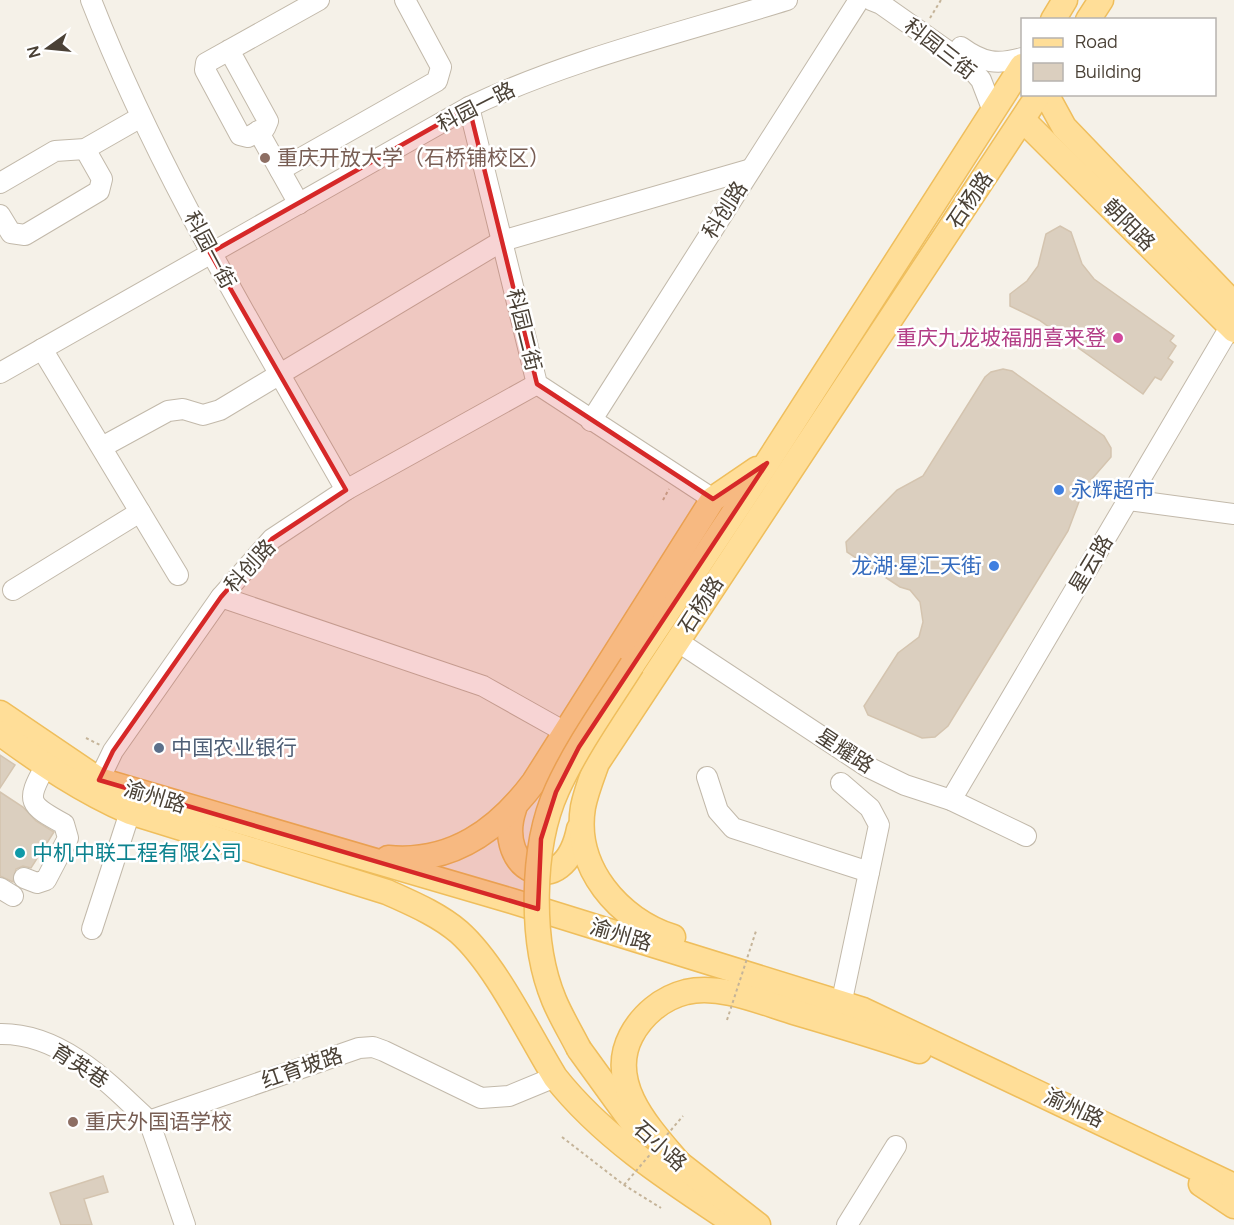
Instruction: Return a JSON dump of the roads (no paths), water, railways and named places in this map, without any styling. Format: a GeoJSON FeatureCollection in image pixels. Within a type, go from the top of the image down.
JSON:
{"type":"FeatureCollection","features":[{"type":"Feature","properties":{"kind":"main road"},"geometry":{"type":"LineString","coordinates":[[1054,18],[1065,0]]}},
{"type":"Feature","properties":{"kind":"main road"},"geometry":{"type":"LineString","coordinates":[[1089,18],[1101,0]]}},
{"type":"Feature","properties":{"kind":"main road","name":"石杨路"},"geometry":{"type":"LineString","coordinates":[[579,1049],[554,999],[541,951],[537,893],[542,839],[561,783],[579,747],[767,463],[1021,69]]}},
{"type":"Feature","properties":{"kind":"main road","name":"石杨路"},"geometry":{"type":"LineString","coordinates":[[852,1005],[785,973],[663,934],[630,916],[604,888],[585,852],[583,808],[597,763],[1038,96]]}},
{"type":"Feature","properties":{"kind":"main road","name":"朝阳路"},"geometry":{"type":"LineString","coordinates":[[1047,96],[1095,175],[1232,329]]}},
{"type":"Feature","properties":{"kind":"main road","name":"朝阳路"},"geometry":{"type":"LineString","coordinates":[[1023,120],[1095,175],[1234,304]]}},
{"type":"Feature","properties":{"kind":"main road"},"geometry":{"type":"LineString","coordinates":[[350,854],[405,860],[440,855],[469,843],[494,827],[514,809],[534,782],[713,499],[767,463]]}},
{"type":"Feature","properties":{"kind":"main road","name":"渝州路"},"geometry":{"type":"LineString","coordinates":[[0,713],[99,780],[852,1005],[1234,1186]]}},
{"type":"Feature","properties":{"kind":"main road","name":"渝州路"},"geometry":{"type":"LineString","coordinates":[[0,733],[45,767],[93,796],[130,812],[387,892],[424,909],[458,931],[484,959],[555,1077],[596,1122],[674,1183],[737,1225]]}},
{"type":"Feature","properties":{"kind":"main road"},"geometry":{"type":"LineString","coordinates":[[514,809],[509,833],[514,852],[527,868],[545,872],[563,865],[574,851],[583,808]]}},
{"type":"Feature","properties":{"kind":"main road"},"geometry":{"type":"LineString","coordinates":[[683,1168],[645,1122],[633,1102],[626,1080],[625,1059],[629,1041],[639,1022],[668,999],[687,992],[708,990],[748,998],[855,1029],[1027,1086]]}},
{"type":"Feature","properties":{"kind":"main road","name":"石小路"},"geometry":{"type":"LineString","coordinates":[[579,1049],[634,1125],[683,1168],[758,1225]]}},
{"type":"Feature","properties":{"kind":"main road"},"geometry":{"type":"LineString","coordinates":[[1126,1133],[1234,1206]]}},
{"type":"Feature","properties":{"kind":"street","name":"科园一街"},"geometry":{"type":"LineString","coordinates":[[91,0],[120,75],[210,253],[346,490]]}},
{"type":"Feature","properties":{"kind":"street"},"geometry":{"type":"LineString","coordinates":[[230,50],[268,121],[265,128],[248,137],[240,135],[205,70],[206,63],[319,0]]}},
{"type":"Feature","properties":{"kind":"street"},"geometry":{"type":"LineString","coordinates":[[280,170],[436,81],[441,67],[405,0]]}},
{"type":"Feature","properties":{"kind":"street","name":"科园一路"},"geometry":{"type":"LineString","coordinates":[[0,373],[470,107],[549,73],[787,0]]}},
{"type":"Feature","properties":{"kind":"street","name":"科创路"},"geometry":{"type":"LineString","coordinates":[[591,421],[859,0]]}},
{"type":"Feature","properties":{"kind":"street","name":"科园三街"},"geometry":{"type":"LineString","coordinates":[[871,0],[881,4],[969,66],[981,80],[993,111]]}},
{"type":"Feature","properties":{"kind":"street","name":"科园三街"},"geometry":{"type":"LineString","coordinates":[[892,0],[984,61],[1004,63],[1021,59]]}},
{"type":"Feature","properties":{"kind":"street","name":"科园二街"},"geometry":{"type":"LineString","coordinates":[[470,107],[537,384],[713,499]]}},
{"type":"Feature","properties":{"kind":"street"},"geometry":{"type":"LineString","coordinates":[[0,183],[55,151],[85,148],[141,117]]}},
{"type":"Feature","properties":{"kind":"street"},"geometry":{"type":"LineString","coordinates":[[258,131],[298,204]]}},
{"type":"Feature","properties":{"kind":"street"},"geometry":{"type":"LineString","coordinates":[[0,214],[11,233],[25,234],[99,191],[102,179],[85,148]]}},
{"type":"Feature","properties":{"kind":"street"},"geometry":{"type":"LineString","coordinates":[[102,447],[168,411],[183,409],[203,415],[220,410],[502,241],[752,169]]}},
{"type":"Feature","properties":{"kind":"street","name":"星云路"},"geometry":{"type":"LineString","coordinates":[[951,800],[1232,329]]}},
{"type":"Feature","properties":{"kind":"street"},"geometry":{"type":"LineString","coordinates":[[42,349],[178,575]]}},
{"type":"Feature","properties":{"kind":"street","name":"科创路"},"geometry":{"type":"LineString","coordinates":[[537,384],[346,490],[272,539],[221,597],[483,686],[565,732]]}},
{"type":"Feature","properties":{"kind":"street"},"geometry":{"type":"LineString","coordinates":[[1129,500],[1234,514]]}},
{"type":"Feature","properties":{"kind":"street"},"geometry":{"type":"LineString","coordinates":[[13,590],[140,512]]}},
{"type":"Feature","properties":{"kind":"street"},"geometry":{"type":"LineString","coordinates":[[99,780],[113,751],[221,597]]}},
{"type":"Feature","properties":{"kind":"street","name":"星耀路"},"geometry":{"type":"LineString","coordinates":[[677,641],[866,766],[905,785],[951,800],[1026,836]]}},
{"type":"Feature","properties":{"kind":"street"},"geometry":{"type":"LineString","coordinates":[[24,878],[37,883],[46,880],[68,838],[63,824],[39,811],[34,804],[32,790],[45,767]]}},
{"type":"Feature","properties":{"kind":"street"},"geometry":{"type":"LineString","coordinates":[[707,777],[718,810],[733,828],[869,872]]}},
{"type":"Feature","properties":{"kind":"street"},"geometry":{"type":"LineString","coordinates":[[841,783],[870,808],[879,825],[869,872],[852,1005]]}},
{"type":"Feature","properties":{"kind":"street"},"geometry":{"type":"LineString","coordinates":[[92,929],[130,812]]}},
{"type":"Feature","properties":{"kind":"street","name":"育英巷"},"geometry":{"type":"LineString","coordinates":[[0,1034],[50,1044],[101,1075],[149,1121]]}},
{"type":"Feature","properties":{"kind":"street","name":"红育坡路"},"geometry":{"type":"LineString","coordinates":[[149,1121],[358,1048],[373,1047],[384,1051],[481,1098],[508,1096],[555,1077]]}},
{"type":"Feature","properties":{"kind":"street"},"geometry":{"type":"LineString","coordinates":[[149,1121],[185,1225]]}},
{"type":"Feature","properties":{"kind":"street"},"geometry":{"type":"LineString","coordinates":[[847,1225],[896,1146]]}},
{"type":"Feature","properties":{"kind":"place","name":"重庆开放大学（石桥铺校区）"},"geometry":{"type":"Point","coordinates":[265,158]}},
{"type":"Feature","properties":{"kind":"place","name":"重庆九龙坡福朋喜来登"},"geometry":{"type":"Point","coordinates":[1118,338]}},
{"type":"Feature","properties":{"kind":"place","name":"永辉超市"},"geometry":{"type":"Point","coordinates":[1059,490]}},
{"type":"Feature","properties":{"kind":"place","name":"龙湖·星汇天街"},"geometry":{"type":"Point","coordinates":[994,566]}},
{"type":"Feature","properties":{"kind":"place","name":"中国农业银行"},"geometry":{"type":"Point","coordinates":[159,748]}},
{"type":"Feature","properties":{"kind":"place","name":"中机中联工程有限公司"},"geometry":{"type":"Point","coordinates":[20,853]}},
{"type":"Feature","properties":{"kind":"place","name":"重庆外国语学校"},"geometry":{"type":"Point","coordinates":[73,1122]}}]}
